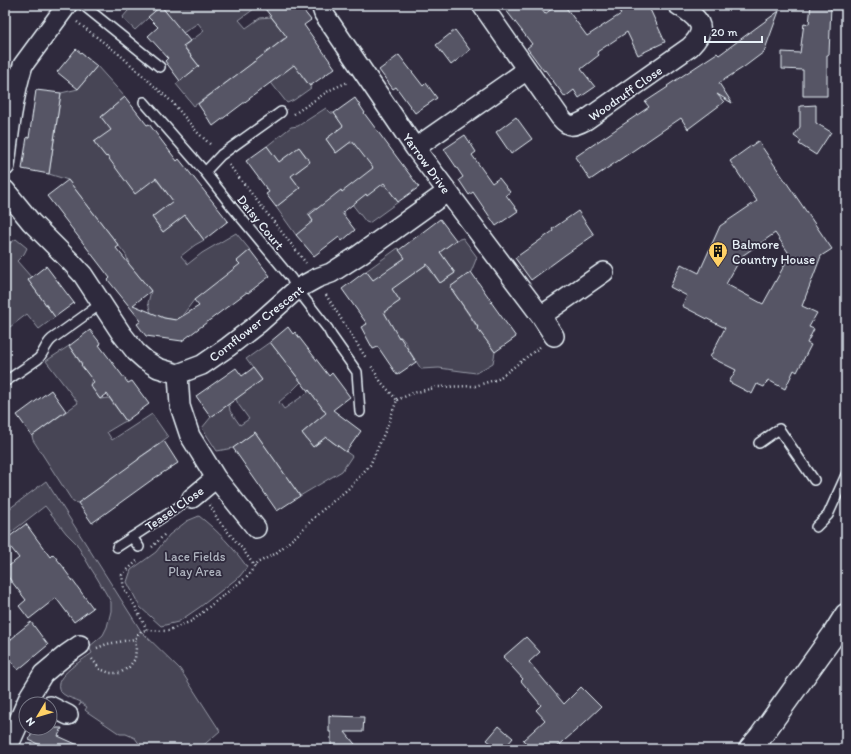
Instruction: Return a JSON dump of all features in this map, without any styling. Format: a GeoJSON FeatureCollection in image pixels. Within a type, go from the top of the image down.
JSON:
{"type":"FeatureCollection","features":[{"type":"Feature","properties":{"kind":"main road"},"geometry":{"type":"LineString","coordinates":[[750,749],[775,717],[846,615]]}},
{"type":"Feature","properties":{"kind":"street"},"geometry":{"type":"LineString","coordinates":[[5,166],[10,126],[12,74],[23,65],[67,5]]}},
{"type":"Feature","properties":{"kind":"street","name":"Yarrow Drive"},"geometry":{"type":"LineString","coordinates":[[321,5],[324,14],[414,148],[541,316],[549,340]]}},
{"type":"Feature","properties":{"kind":"street","name":"Woodruff Close"},"geometry":{"type":"LineString","coordinates":[[482,5],[565,124],[571,126],[577,125],[586,120],[697,41],[701,33],[700,24],[687,7]]}},
{"type":"Feature","properties":{"kind":"street"},"geometry":{"type":"LineString","coordinates":[[414,148],[527,70]]}},
{"type":"Feature","properties":{"kind":"street"},"geometry":{"type":"LineString","coordinates":[[5,190],[32,222],[83,275],[121,333],[136,352],[158,368],[178,374]]}},
{"type":"Feature","properties":{"kind":"street","name":"Cornflower Crescent"},"geometry":{"type":"LineString","coordinates":[[178,374],[202,365],[259,323],[297,289],[317,278],[331,273],[359,255],[447,192]]}},
{"type":"Feature","properties":{"kind":"street"},"geometry":{"type":"LineString","coordinates":[[541,316],[604,272]]}},
{"type":"Feature","properties":{"kind":"street","name":"Teasel Close"},"geometry":{"type":"LineString","coordinates":[[178,374],[180,406],[190,436],[216,478],[256,528]]}},
{"type":"Feature","properties":{"kind":"street","name":"Teasel Close"},"geometry":{"type":"LineString","coordinates":[[200,499],[216,478]]}},
{"type":"Feature","properties":{"kind":"street"},"geometry":{"type":"LineString","coordinates":[[30,696],[43,674],[66,654],[88,651]]}},
{"type":"Feature","properties":{"kind":"street"},"geometry":{"type":"LineString","coordinates":[[58,710],[68,715]]}},
{"type":"Feature","properties":{"kind":"street"},"geometry":{"type":"LineString","coordinates":[[7,749],[18,724]]}},
{"type":"Feature","properties":{"kind":"lane"},"geometry":{"type":"LineString","coordinates":[[83,5],[160,67]]}},
{"type":"Feature","properties":{"kind":"lane","name":"Daisy Court"},"geometry":{"type":"LineString","coordinates":[[144,102],[205,172],[290,278],[328,329],[357,372],[360,412]]}},
{"type":"Feature","properties":{"kind":"lane"},"geometry":{"type":"LineString","coordinates":[[205,172],[221,155],[281,112]]}},
{"type":"Feature","properties":{"kind":"lane"},"geometry":{"type":"LineString","coordinates":[[6,381],[38,359],[48,342],[102,304]]}},
{"type":"Feature","properties":{"kind":"lane"},"geometry":{"type":"LineString","coordinates":[[759,443],[779,429],[814,480]]}},
{"type":"Feature","properties":{"kind":"lane"},"geometry":{"type":"LineString","coordinates":[[816,527],[828,515],[846,475]]}},
{"type":"Feature","properties":{"kind":"lane","name":"Teasel Close"},"geometry":{"type":"LineString","coordinates":[[117,547],[200,499]]}},
{"type":"Feature","properties":{"kind":"lane","name":"Teasel Close"},"geometry":{"type":"LineString","coordinates":[[132,537],[139,547]]}},
{"type":"Feature","properties":{"kind":"path"},"geometry":{"type":"LineString","coordinates":[[397,400],[413,393],[438,387],[475,386],[498,379],[549,340]]}},
{"type":"Feature","properties":{"kind":"path"},"geometry":{"type":"LineString","coordinates":[[200,499],[244,551],[255,567]]}},
{"type":"Feature","properties":{"kind":"path"},"geometry":{"type":"LineString","coordinates":[[152,547],[167,532]]}},
{"type":"Feature","properties":{"kind":"path"},"geometry":{"type":"LineString","coordinates":[[141,557],[122,575],[124,589],[135,606],[147,630]]}},
{"type":"Feature","properties":{"kind":"path"},"geometry":{"type":"LineString","coordinates":[[135,639],[135,659],[120,673],[110,674],[100,669],[88,651],[107,644],[135,639],[141,631]]}},
{"type":"Feature","properties":{"kind":"green space"},"geometry":{"type":"Polygon","coordinates":[[[133,5],[262,5],[263,7],[254,9],[239,20],[246,28],[260,18],[271,17],[288,38],[283,39],[270,50],[286,71],[299,60],[313,66],[301,75],[311,88],[287,103],[254,61],[194,106],[176,84],[199,66],[184,46],[204,31],[198,23],[183,33],[166,20],[167,13],[161,6],[135,30],[122,18],[133,5]]]}},
{"type":"Feature","properties":{"kind":"green space"},"geometry":{"type":"Polygon","coordinates":[[[97,66],[125,97],[101,117],[112,130],[95,143],[106,157],[119,147],[155,178],[174,202],[152,217],[163,232],[185,215],[204,240],[181,256],[188,264],[202,253],[236,233],[250,250],[238,261],[246,271],[194,300],[182,316],[176,320],[164,318],[151,313],[148,303],[151,291],[129,264],[126,255],[68,180],[49,174],[61,93],[78,89],[97,66]]]}},
{"type":"Feature","properties":{"kind":"green space"},"geometry":{"type":"Polygon","coordinates":[[[326,108],[331,113],[334,113],[344,127],[326,139],[336,153],[349,143],[354,143],[375,169],[381,185],[386,186],[398,202],[369,223],[366,222],[341,190],[345,216],[337,207],[327,221],[316,208],[308,214],[318,228],[296,235],[276,207],[300,188],[290,175],[297,172],[310,161],[299,147],[279,162],[267,146],[291,127],[298,126],[326,108]]]}},
{"type":"Feature","properties":{"kind":"green space"},"geometry":{"type":"Polygon","coordinates":[[[463,238],[477,257],[471,272],[450,287],[495,352],[493,363],[476,373],[439,368],[421,369],[407,347],[407,344],[401,337],[397,336],[385,314],[385,311],[400,301],[390,286],[375,283],[366,271],[398,248],[405,258],[396,264],[406,279],[426,265],[440,283],[455,273],[440,252],[456,240],[463,238]]]}},
{"type":"Feature","properties":{"kind":"green space"},"geometry":{"type":"Polygon","coordinates":[[[16,239],[27,248],[24,254],[17,261],[31,277],[28,280],[55,317],[39,329],[27,314],[10,327],[6,321],[5,322],[5,247],[16,239]]]}},
{"type":"Feature","properties":{"kind":"green space"},"geometry":{"type":"Polygon","coordinates":[[[270,342],[301,382],[279,402],[284,409],[310,391],[327,414],[302,433],[313,447],[327,436],[331,441],[352,456],[342,471],[300,496],[255,432],[233,448],[217,451],[202,428],[211,417],[229,404],[230,411],[240,425],[249,419],[236,399],[261,379],[246,359],[270,342]]]}},
{"type":"Feature","properties":{"kind":"green space"},"geometry":{"type":"Polygon","coordinates":[[[69,346],[92,379],[90,385],[100,399],[109,398],[126,421],[107,432],[112,440],[152,414],[168,437],[139,458],[135,463],[78,503],[73,502],[33,440],[32,436],[78,403],[46,361],[69,346]]]}},
{"type":"Feature","properties":{"kind":"green space"},"geometry":{"type":"Polygon","coordinates":[[[46,481],[141,631],[180,669],[220,731],[199,749],[147,749],[140,745],[135,738],[126,734],[120,734],[86,711],[85,710],[87,707],[81,703],[79,706],[81,702],[63,694],[59,689],[59,683],[62,677],[74,665],[92,653],[89,647],[103,635],[107,627],[111,611],[111,602],[76,543],[66,533],[45,506],[5,537],[5,512],[46,481]]]}},
{"type":"Feature","properties":{"kind":"green space","name":"Lace Fields Play Area"},"geometry":{"type":"Polygon","coordinates":[[[199,516],[213,527],[247,567],[240,576],[200,607],[178,622],[161,626],[140,607],[127,582],[131,570],[156,552],[169,535],[187,521],[199,516]]]}},
{"type":"Feature","properties":{"kind":"building"},"geometry":{"type":"Polygon","coordinates":[[[262,5],[299,5],[311,20],[304,25],[335,68],[310,86],[294,65],[213,126],[198,104],[287,37],[262,5]]]}},
{"type":"Feature","properties":{"kind":"building"},"geometry":{"type":"Polygon","coordinates":[[[502,5],[538,5],[545,14],[557,5],[564,5],[587,36],[621,14],[615,5],[648,5],[665,42],[638,55],[627,32],[597,52],[599,55],[581,69],[595,87],[579,98],[574,90],[565,97],[527,48],[532,44],[502,5]]]}},
{"type":"Feature","properties":{"kind":"building"},"geometry":{"type":"Polygon","coordinates":[[[811,5],[831,5],[829,55],[827,55],[827,96],[803,96],[803,70],[782,69],[782,52],[800,53],[804,23],[809,24],[811,5]]]}},
{"type":"Feature","properties":{"kind":"building"},"geometry":{"type":"Polygon","coordinates":[[[161,6],[190,41],[183,46],[199,66],[180,81],[165,61],[168,58],[148,36],[158,27],[148,17],[161,6]]]}},
{"type":"Feature","properties":{"kind":"building"},"geometry":{"type":"Polygon","coordinates":[[[779,11],[764,52],[719,83],[732,103],[717,94],[724,102],[688,129],[681,118],[590,180],[575,157],[649,107],[645,102],[668,87],[667,86],[717,53],[719,55],[779,11]]]}},
{"type":"Feature","properties":{"kind":"building"},"geometry":{"type":"Polygon","coordinates":[[[455,30],[470,50],[451,65],[436,45],[455,30]]]}},
{"type":"Feature","properties":{"kind":"building"},"geometry":{"type":"Polygon","coordinates":[[[76,49],[97,66],[78,89],[57,72],[76,49]]]}},
{"type":"Feature","properties":{"kind":"building"},"geometry":{"type":"Polygon","coordinates":[[[399,55],[423,86],[426,83],[437,98],[415,113],[396,87],[393,89],[379,70],[399,55]]]}},
{"type":"Feature","properties":{"kind":"building"},"geometry":{"type":"Polygon","coordinates":[[[36,90],[61,93],[49,174],[22,169],[27,137],[29,138],[36,90]]]}},
{"type":"Feature","properties":{"kind":"building"},"geometry":{"type":"Polygon","coordinates":[[[125,97],[147,125],[149,124],[177,161],[179,159],[228,221],[204,240],[185,215],[163,232],[152,217],[173,201],[156,178],[135,194],[107,156],[106,157],[94,142],[111,130],[101,117],[125,97]]]}},
{"type":"Feature","properties":{"kind":"building"},"geometry":{"type":"Polygon","coordinates":[[[355,98],[364,113],[419,187],[398,202],[384,183],[367,196],[366,194],[342,213],[355,230],[342,241],[339,237],[314,256],[296,235],[313,221],[309,215],[341,190],[342,192],[373,168],[352,141],[336,153],[326,139],[343,126],[334,113],[355,98]]]}},
{"type":"Feature","properties":{"kind":"building"},"geometry":{"type":"Polygon","coordinates":[[[816,105],[816,123],[831,132],[816,155],[799,144],[801,141],[794,136],[800,127],[800,106],[816,105]]]}},
{"type":"Feature","properties":{"kind":"building"},"geometry":{"type":"Polygon","coordinates":[[[516,117],[532,139],[511,154],[496,132],[516,117]]]}},
{"type":"Feature","properties":{"kind":"building"},"geometry":{"type":"Polygon","coordinates":[[[465,135],[476,152],[472,155],[492,183],[499,178],[510,192],[506,195],[518,211],[496,226],[473,192],[469,195],[459,180],[463,177],[444,149],[465,135]]]}},
{"type":"Feature","properties":{"kind":"building","name":"Balmore Country House"},"geometry":{"type":"Polygon","coordinates":[[[758,141],[832,249],[821,256],[802,306],[817,313],[809,327],[814,329],[807,343],[811,345],[797,372],[794,370],[785,389],[768,380],[764,387],[757,384],[752,394],[729,382],[736,370],[710,357],[725,328],[682,306],[687,296],[670,287],[681,264],[699,273],[720,226],[757,201],[730,161],[758,141]],[[775,233],[742,256],[726,284],[763,304],[790,255],[775,233]]]}},
{"type":"Feature","properties":{"kind":"building"},"geometry":{"type":"Polygon","coordinates":[[[267,146],[279,162],[299,147],[310,162],[291,176],[300,188],[276,207],[266,194],[269,192],[246,161],[267,146]]]}},
{"type":"Feature","properties":{"kind":"building"},"geometry":{"type":"Polygon","coordinates":[[[68,180],[119,246],[116,248],[151,291],[133,305],[164,318],[176,320],[199,306],[194,300],[240,264],[237,261],[250,250],[270,276],[182,341],[146,336],[137,324],[141,321],[108,280],[110,278],[47,196],[68,180]]]}},
{"type":"Feature","properties":{"kind":"building"},"geometry":{"type":"Polygon","coordinates":[[[578,211],[594,235],[531,280],[515,258],[578,211]]]}},
{"type":"Feature","properties":{"kind":"building"},"geometry":{"type":"Polygon","coordinates":[[[440,219],[456,240],[440,252],[455,273],[440,283],[427,264],[392,289],[400,301],[384,312],[399,338],[400,337],[416,362],[397,375],[378,347],[373,349],[361,327],[367,324],[342,289],[366,271],[373,280],[405,258],[399,250],[440,219]]]}},
{"type":"Feature","properties":{"kind":"building"},"geometry":{"type":"Polygon","coordinates":[[[46,266],[74,303],[55,317],[28,280],[46,266]]]}},
{"type":"Feature","properties":{"kind":"building"},"geometry":{"type":"Polygon","coordinates":[[[471,272],[516,337],[495,352],[450,287],[471,272]]]}},
{"type":"Feature","properties":{"kind":"building"},"geometry":{"type":"Polygon","coordinates":[[[288,327],[293,334],[295,332],[329,376],[332,373],[350,397],[333,410],[361,431],[346,452],[326,437],[313,447],[302,433],[326,413],[270,342],[288,327]]]}},
{"type":"Feature","properties":{"kind":"building"},"geometry":{"type":"Polygon","coordinates":[[[90,330],[101,344],[99,345],[128,383],[132,381],[149,404],[126,421],[107,394],[100,399],[90,385],[94,382],[69,346],[90,330]]]}},
{"type":"Feature","properties":{"kind":"building"},"geometry":{"type":"Polygon","coordinates":[[[236,368],[242,376],[253,368],[262,380],[211,417],[196,396],[236,368]]]}},
{"type":"Feature","properties":{"kind":"building"},"geometry":{"type":"Polygon","coordinates":[[[51,390],[66,411],[32,436],[17,415],[51,390]]]}},
{"type":"Feature","properties":{"kind":"building"},"geometry":{"type":"Polygon","coordinates":[[[255,432],[300,496],[277,511],[233,448],[255,432]]]}},
{"type":"Feature","properties":{"kind":"building"},"geometry":{"type":"Polygon","coordinates":[[[164,441],[178,463],[92,523],[78,503],[164,441]]]}},
{"type":"Feature","properties":{"kind":"building"},"geometry":{"type":"Polygon","coordinates":[[[26,524],[50,557],[53,554],[65,569],[93,608],[74,622],[56,598],[29,619],[19,606],[26,600],[5,573],[5,569],[19,558],[5,540],[26,524]]]}},
{"type":"Feature","properties":{"kind":"building"},"geometry":{"type":"Polygon","coordinates":[[[31,622],[48,645],[18,670],[5,654],[5,644],[31,622]]]}},
{"type":"Feature","properties":{"kind":"building"},"geometry":{"type":"Polygon","coordinates":[[[526,637],[540,652],[529,662],[564,704],[581,687],[601,707],[555,749],[531,749],[523,740],[545,720],[536,710],[541,705],[521,681],[523,679],[503,657],[526,637]]]}},
{"type":"Feature","properties":{"kind":"building"},"geometry":{"type":"Polygon","coordinates":[[[329,715],[364,717],[363,732],[345,732],[359,749],[331,749],[329,715]]]}},
{"type":"Feature","properties":{"kind":"building"},"geometry":{"type":"Polygon","coordinates":[[[499,726],[513,738],[504,749],[498,749],[487,740],[499,726]]]}},
{"type":"Feature","properties":{"kind":"building"},"geometry":{"type":"Polygon","coordinates":[[[58,728],[62,728],[58,736],[58,728]]]}},
{"type":"Feature","properties":{"kind":"building"},"geometry":{"type":"Polygon","coordinates":[[[31,736],[58,736],[87,749],[49,749],[29,740],[31,736]]]}},
{"type":"Feature","properties":{"kind":"place","name":"Balmore Country House"},"geometry":{"type":"Point","coordinates":[718,268]}}]}
